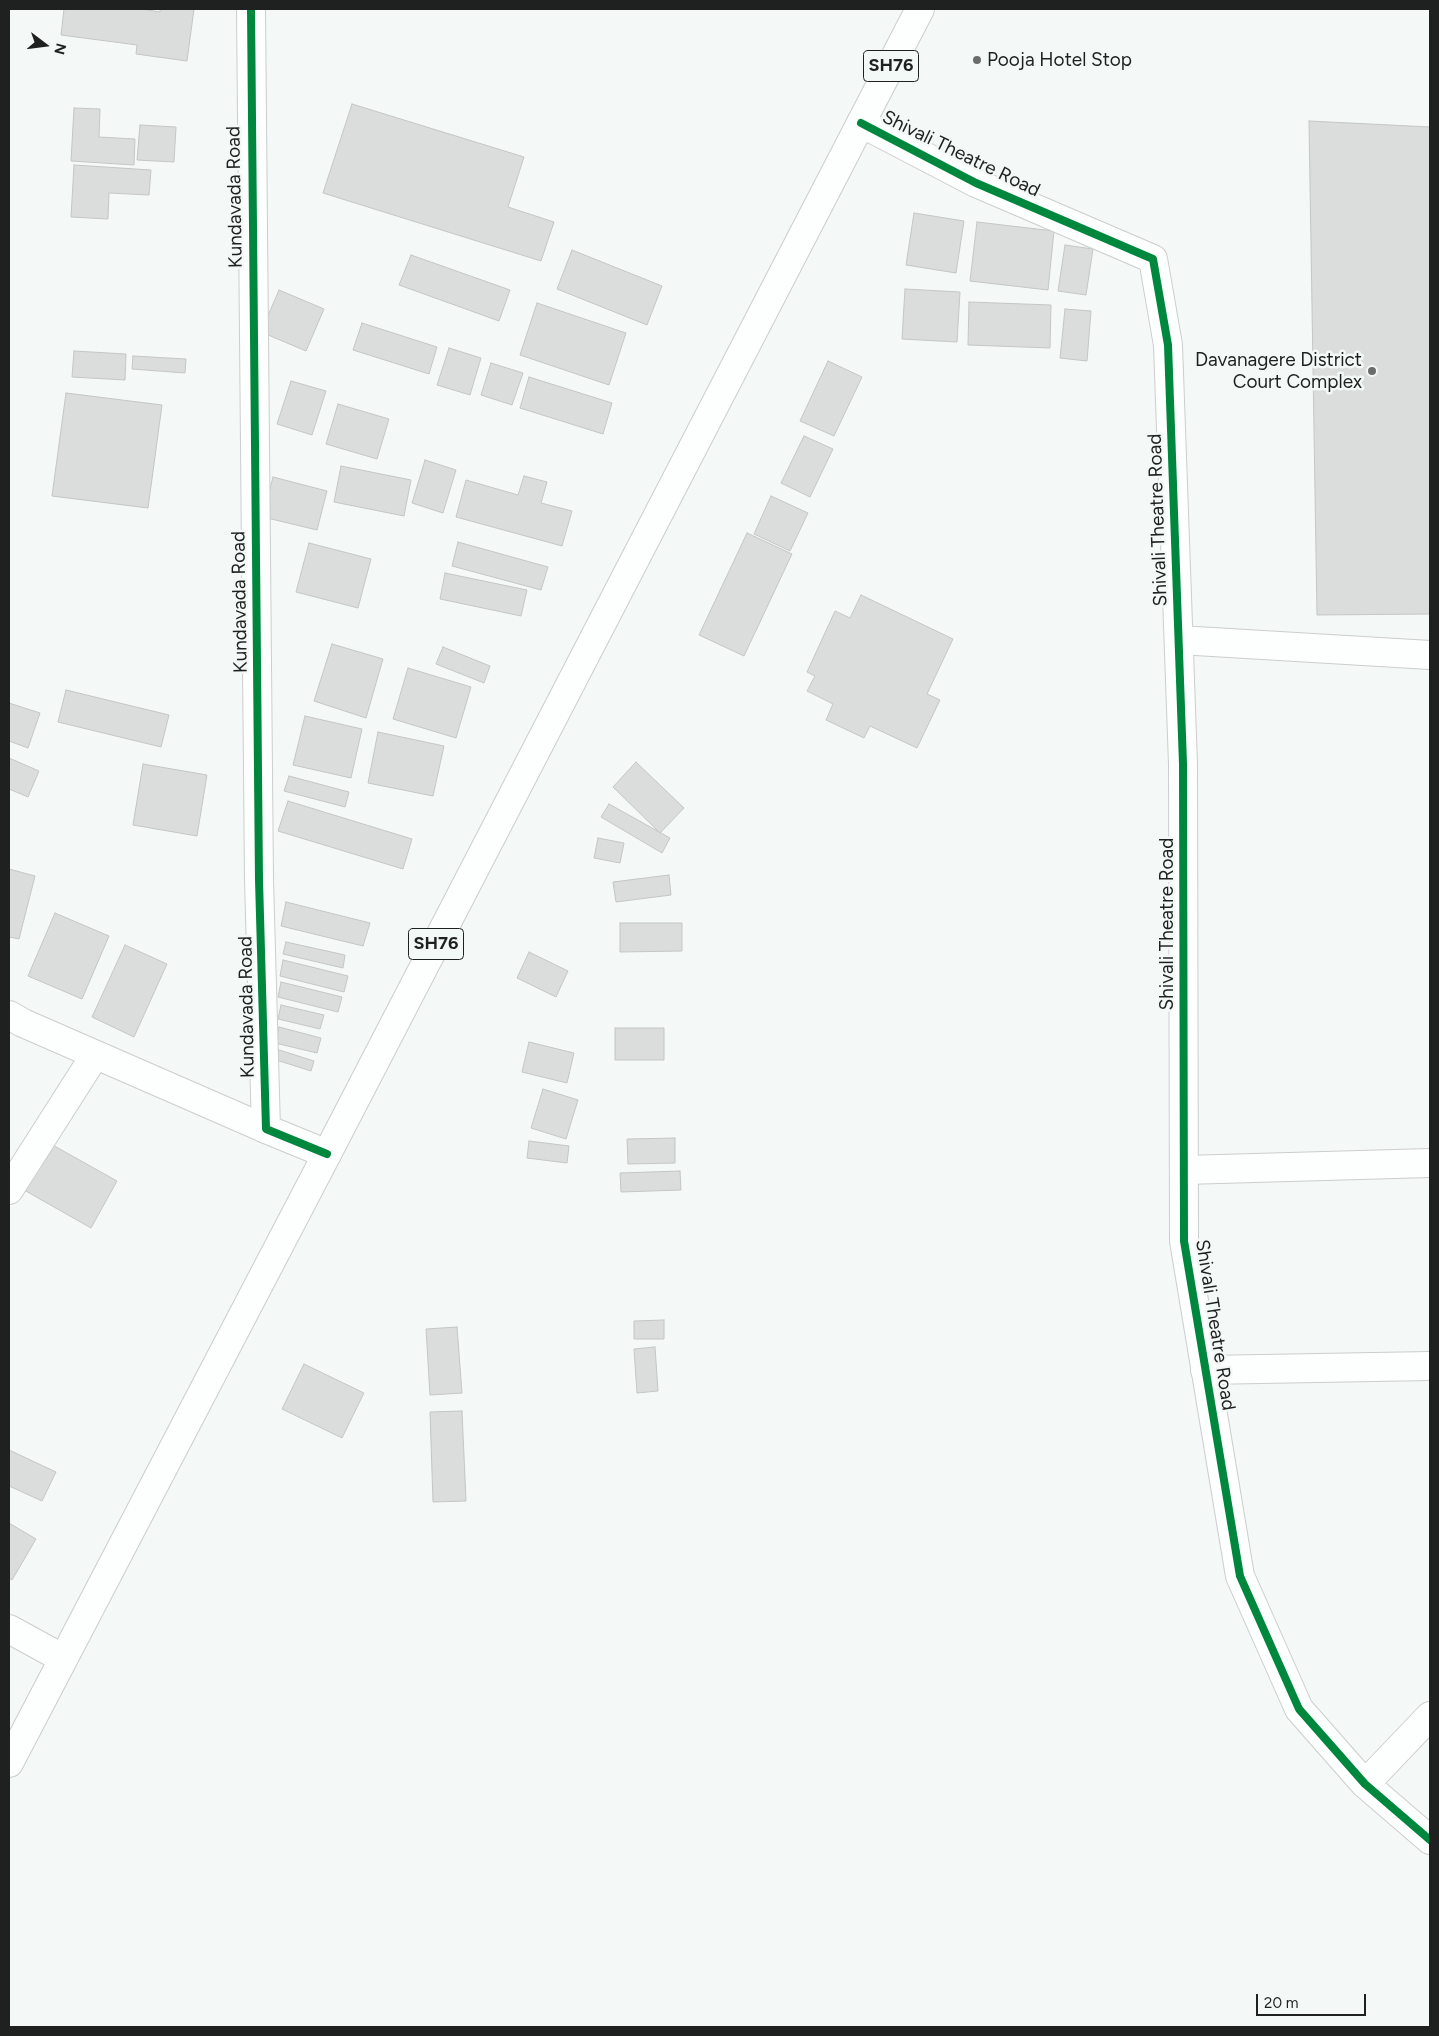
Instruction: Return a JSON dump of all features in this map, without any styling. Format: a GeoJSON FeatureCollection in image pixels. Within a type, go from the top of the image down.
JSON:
{"type":"FeatureCollection","features":[{"type":"Feature","properties":{"kind":"street","name":"Kundavada Road"},"geometry":{"type":"LineString","coordinates":[[251,9],[260,880],[266,1129]]}},
{"type":"Feature","properties":{"kind":"street","name":"SH76"},"geometry":{"type":"LineString","coordinates":[[9,1763],[62,1658],[327,1154],[920,9]]}},
{"type":"Feature","properties":{"kind":"street","name":"Shivali Theatre Road"},"geometry":{"type":"LineString","coordinates":[[861,123],[976,183],[1153,259],[1168,346],[1183,764],[1184,1241],[1240,1576],[1299,1709],[1365,1784],[1430,1840]]}},
{"type":"Feature","properties":{"kind":"street"},"geometry":{"type":"LineString","coordinates":[[1179,640],[1430,655]]}},
{"type":"Feature","properties":{"kind":"street"},"geometry":{"type":"LineString","coordinates":[[9,1015],[94,1054],[327,1154]]}},
{"type":"Feature","properties":{"kind":"street"},"geometry":{"type":"LineString","coordinates":[[9,1190],[94,1054]]}},
{"type":"Feature","properties":{"kind":"street"},"geometry":{"type":"LineString","coordinates":[[1184,1170],[1430,1163]]}},
{"type":"Feature","properties":{"kind":"street"},"geometry":{"type":"LineString","coordinates":[[1205,1370],[1430,1366]]}},
{"type":"Feature","properties":{"kind":"street"},"geometry":{"type":"LineString","coordinates":[[9,1629],[62,1658]]}},
{"type":"Feature","properties":{"kind":"street"},"geometry":{"type":"LineString","coordinates":[[1365,1784],[1430,1716]]}},
{"type":"Feature","properties":{"kind":"building"},"geometry":{"type":"Polygon","coordinates":[[[64,9],[142,9],[160,12],[160,9],[194,9],[187,61],[136,54],[137,45],[61,35],[64,9]]]}},
{"type":"Feature","properties":{"kind":"building"},"geometry":{"type":"Polygon","coordinates":[[[352,104],[524,157],[508,207],[554,222],[541,261],[323,193],[352,104]]]}},
{"type":"Feature","properties":{"kind":"building"},"geometry":{"type":"Polygon","coordinates":[[[74,108],[100,109],[99,137],[135,139],[134,165],[71,161],[74,108]]]}},
{"type":"Feature","properties":{"kind":"building","name":"Davanagere District Court Complex"},"geometry":{"type":"Polygon","coordinates":[[[1309,121],[1430,127],[1430,614],[1317,615],[1309,121]]]}},
{"type":"Feature","properties":{"kind":"building"},"geometry":{"type":"Polygon","coordinates":[[[140,125],[176,127],[174,162],[137,160],[140,125]]]}},
{"type":"Feature","properties":{"kind":"building"},"geometry":{"type":"Polygon","coordinates":[[[74,165],[151,170],[149,195],[109,193],[108,219],[71,217],[74,165]]]}},
{"type":"Feature","properties":{"kind":"building"},"geometry":{"type":"Polygon","coordinates":[[[914,213],[964,221],[956,273],[906,265],[914,213]]]}},
{"type":"Feature","properties":{"kind":"building"},"geometry":{"type":"Polygon","coordinates":[[[977,222],[1054,231],[1048,290],[970,281],[977,222]]]}},
{"type":"Feature","properties":{"kind":"building"},"geometry":{"type":"Polygon","coordinates":[[[1065,245],[1093,249],[1086,295],[1058,291],[1065,245]]]}},
{"type":"Feature","properties":{"kind":"building"},"geometry":{"type":"Polygon","coordinates":[[[572,250],[662,286],[647,325],[557,289],[572,250]]]}},
{"type":"Feature","properties":{"kind":"building"},"geometry":{"type":"Polygon","coordinates":[[[411,255],[510,290],[499,321],[399,285],[411,255]]]}},
{"type":"Feature","properties":{"kind":"building"},"geometry":{"type":"Polygon","coordinates":[[[905,289],[960,292],[957,342],[902,339],[905,289]]]}},
{"type":"Feature","properties":{"kind":"building"},"geometry":{"type":"Polygon","coordinates":[[[279,290],[324,309],[306,351],[261,332],[279,290]]]}},
{"type":"Feature","properties":{"kind":"building"},"geometry":{"type":"Polygon","coordinates":[[[969,302],[1051,305],[1050,348],[968,345],[969,302]]]}},
{"type":"Feature","properties":{"kind":"building"},"geometry":{"type":"Polygon","coordinates":[[[537,303],[626,333],[609,385],[520,355],[537,303]]]}},
{"type":"Feature","properties":{"kind":"building"},"geometry":{"type":"Polygon","coordinates":[[[1065,309],[1091,311],[1087,361],[1060,358],[1065,309]]]}},
{"type":"Feature","properties":{"kind":"building"},"geometry":{"type":"Polygon","coordinates":[[[362,323],[437,347],[429,374],[353,350],[362,323]]]}},
{"type":"Feature","properties":{"kind":"building"},"geometry":{"type":"Polygon","coordinates":[[[449,348],[481,358],[470,395],[437,385],[449,348]]]}},
{"type":"Feature","properties":{"kind":"building"},"geometry":{"type":"Polygon","coordinates":[[[74,351],[126,354],[125,380],[72,377],[74,351]]]}},
{"type":"Feature","properties":{"kind":"building"},"geometry":{"type":"Polygon","coordinates":[[[133,356],[186,359],[185,373],[132,369],[133,356]]]}},
{"type":"Feature","properties":{"kind":"building"},"geometry":{"type":"Polygon","coordinates":[[[828,361],[862,377],[834,436],[800,421],[828,361]]]}},
{"type":"Feature","properties":{"kind":"building"},"geometry":{"type":"Polygon","coordinates":[[[491,363],[523,373],[512,405],[481,395],[491,363]]]}},
{"type":"Feature","properties":{"kind":"building"},"geometry":{"type":"Polygon","coordinates":[[[529,377],[612,403],[603,434],[520,408],[529,377]]]}},
{"type":"Feature","properties":{"kind":"building"},"geometry":{"type":"Polygon","coordinates":[[[291,381],[326,391],[312,435],[277,424],[291,381]]]}},
{"type":"Feature","properties":{"kind":"building"},"geometry":{"type":"Polygon","coordinates":[[[66,393],[162,405],[148,508],[52,496],[66,393]]]}},
{"type":"Feature","properties":{"kind":"building"},"geometry":{"type":"Polygon","coordinates":[[[338,404],[389,419],[377,459],[326,444],[338,404]]]}},
{"type":"Feature","properties":{"kind":"building"},"geometry":{"type":"Polygon","coordinates":[[[804,436],[833,449],[810,497],[781,483],[804,436]]]}},
{"type":"Feature","properties":{"kind":"building"},"geometry":{"type":"Polygon","coordinates":[[[425,460],[456,470],[443,513],[412,503],[425,460]]]}},
{"type":"Feature","properties":{"kind":"building"},"geometry":{"type":"Polygon","coordinates":[[[341,466],[411,480],[404,516],[334,502],[341,466]]]}},
{"type":"Feature","properties":{"kind":"building"},"geometry":{"type":"Polygon","coordinates":[[[524,476],[547,482],[541,503],[572,511],[562,546],[456,517],[466,480],[518,495],[524,476]]]}},
{"type":"Feature","properties":{"kind":"building"},"geometry":{"type":"Polygon","coordinates":[[[273,477],[327,491],[317,530],[263,517],[273,477]]]}},
{"type":"Feature","properties":{"kind":"building"},"geometry":{"type":"Polygon","coordinates":[[[771,496],[808,513],[790,551],[754,534],[771,496]]]}},
{"type":"Feature","properties":{"kind":"building"},"geometry":{"type":"Polygon","coordinates":[[[747,533],[792,554],[744,656],[699,635],[747,533]]]}},
{"type":"Feature","properties":{"kind":"building"},"geometry":{"type":"Polygon","coordinates":[[[458,542],[548,567],[541,590],[452,566],[458,542]]]}},
{"type":"Feature","properties":{"kind":"building"},"geometry":{"type":"Polygon","coordinates":[[[309,543],[371,559],[358,608],[296,592],[309,543]]]}},
{"type":"Feature","properties":{"kind":"building"},"geometry":{"type":"Polygon","coordinates":[[[445,573],[527,590],[521,616],[440,599],[445,573]]]}},
{"type":"Feature","properties":{"kind":"building"},"geometry":{"type":"Polygon","coordinates":[[[861,595],[953,639],[927,694],[940,700],[917,748],[870,726],[864,738],[826,720],[833,704],[807,691],[815,676],[807,672],[835,611],[850,618],[861,595]]]}},
{"type":"Feature","properties":{"kind":"building"},"geometry":{"type":"Polygon","coordinates":[[[332,644],[383,659],[366,718],[314,701],[332,644]]]}},
{"type":"Feature","properties":{"kind":"building"},"geometry":{"type":"Polygon","coordinates":[[[443,647],[490,666],[484,683],[436,664],[443,647]]]}},
{"type":"Feature","properties":{"kind":"building"},"geometry":{"type":"Polygon","coordinates":[[[408,668],[471,687],[456,738],[393,719],[408,668]]]}},
{"type":"Feature","properties":{"kind":"building"},"geometry":{"type":"Polygon","coordinates":[[[66,690],[169,715],[161,747],[58,722],[66,690]]]}},
{"type":"Feature","properties":{"kind":"building"},"geometry":{"type":"Polygon","coordinates":[[[9,703],[40,713],[28,748],[9,741],[9,703]]]}},
{"type":"Feature","properties":{"kind":"building"},"geometry":{"type":"Polygon","coordinates":[[[305,716],[362,729],[351,778],[293,765],[305,716]]]}},
{"type":"Feature","properties":{"kind":"building"},"geometry":{"type":"Polygon","coordinates":[[[378,732],[444,746],[433,796],[368,783],[378,732]]]}},
{"type":"Feature","properties":{"kind":"building"},"geometry":{"type":"Polygon","coordinates":[[[9,758],[39,771],[28,797],[9,789],[9,758]]]}},
{"type":"Feature","properties":{"kind":"building"},"geometry":{"type":"Polygon","coordinates":[[[636,762],[684,808],[660,833],[613,787],[636,762]]]}},
{"type":"Feature","properties":{"kind":"building"},"geometry":{"type":"Polygon","coordinates":[[[143,764],[207,775],[197,836],[133,825],[143,764]]]}},
{"type":"Feature","properties":{"kind":"building"},"geometry":{"type":"Polygon","coordinates":[[[289,776],[349,792],[345,807],[284,791],[289,776]]]}},
{"type":"Feature","properties":{"kind":"building"},"geometry":{"type":"Polygon","coordinates":[[[288,801],[412,839],[403,869],[278,831],[288,801]]]}},
{"type":"Feature","properties":{"kind":"building"},"geometry":{"type":"Polygon","coordinates":[[[609,804],[670,838],[662,853],[601,817],[609,804]]]}},
{"type":"Feature","properties":{"kind":"building"},"geometry":{"type":"Polygon","coordinates":[[[598,838],[624,843],[620,863],[594,858],[598,838]]]}},
{"type":"Feature","properties":{"kind":"building"},"geometry":{"type":"Polygon","coordinates":[[[9,869],[35,876],[19,939],[9,937],[9,869]]]}},
{"type":"Feature","properties":{"kind":"building"},"geometry":{"type":"Polygon","coordinates":[[[669,875],[671,895],[616,902],[613,882],[669,875]]]}},
{"type":"Feature","properties":{"kind":"building"},"geometry":{"type":"Polygon","coordinates":[[[286,902],[370,923],[363,946],[281,926],[286,902]]]}},
{"type":"Feature","properties":{"kind":"building"},"geometry":{"type":"Polygon","coordinates":[[[55,913],[109,936],[82,999],[28,976],[55,913]]]}},
{"type":"Feature","properties":{"kind":"building"},"geometry":{"type":"Polygon","coordinates":[[[620,923],[682,923],[682,951],[620,952],[620,923]]]}},
{"type":"Feature","properties":{"kind":"building"},"geometry":{"type":"Polygon","coordinates":[[[286,942],[345,955],[343,968],[283,954],[286,942]]]}},
{"type":"Feature","properties":{"kind":"building"},"geometry":{"type":"Polygon","coordinates":[[[125,945],[167,964],[134,1037],[92,1017],[125,945]]]}},
{"type":"Feature","properties":{"kind":"building"},"geometry":{"type":"Polygon","coordinates":[[[529,952],[568,971],[556,997],[517,978],[529,952]]]}},
{"type":"Feature","properties":{"kind":"building"},"geometry":{"type":"Polygon","coordinates":[[[283,960],[348,976],[344,992],[280,976],[283,960]]]}},
{"type":"Feature","properties":{"kind":"building"},"geometry":{"type":"Polygon","coordinates":[[[281,982],[342,997],[338,1012],[278,997],[281,982]]]}},
{"type":"Feature","properties":{"kind":"building"},"geometry":{"type":"Polygon","coordinates":[[[281,1005],[324,1015],[320,1029],[278,1019],[281,1005]]]}},
{"type":"Feature","properties":{"kind":"building"},"geometry":{"type":"Polygon","coordinates":[[[279,1027],[321,1038],[317,1053],[275,1043],[279,1027]]]}},
{"type":"Feature","properties":{"kind":"building"},"geometry":{"type":"Polygon","coordinates":[[[615,1028],[664,1028],[664,1060],[615,1060],[615,1028]]]}},
{"type":"Feature","properties":{"kind":"building"},"geometry":{"type":"Polygon","coordinates":[[[529,1042],[574,1053],[567,1083],[522,1072],[529,1042]]]}},
{"type":"Feature","properties":{"kind":"building"},"geometry":{"type":"Polygon","coordinates":[[[273,1048],[314,1061],[311,1071],[270,1058],[273,1048]]]}},
{"type":"Feature","properties":{"kind":"building"},"geometry":{"type":"Polygon","coordinates":[[[543,1089],[578,1100],[566,1139],[531,1128],[543,1089]]]}},
{"type":"Feature","properties":{"kind":"building"},"geometry":{"type":"Polygon","coordinates":[[[675,1138],[675,1163],[628,1164],[627,1139],[675,1138]]]}},
{"type":"Feature","properties":{"kind":"building"},"geometry":{"type":"Polygon","coordinates":[[[529,1141],[569,1146],[567,1163],[527,1158],[529,1141]]]}},
{"type":"Feature","properties":{"kind":"building"},"geometry":{"type":"Polygon","coordinates":[[[49,1143],[117,1181],[91,1228],[24,1190],[49,1143]]]}},
{"type":"Feature","properties":{"kind":"building"},"geometry":{"type":"Polygon","coordinates":[[[680,1171],[681,1190],[621,1192],[620,1173],[680,1171]]]}},
{"type":"Feature","properties":{"kind":"building"},"geometry":{"type":"Polygon","coordinates":[[[664,1320],[664,1339],[634,1339],[634,1321],[664,1320]]]}},
{"type":"Feature","properties":{"kind":"building"},"geometry":{"type":"Polygon","coordinates":[[[457,1327],[462,1393],[430,1395],[426,1329],[457,1327]]]}},
{"type":"Feature","properties":{"kind":"building"},"geometry":{"type":"Polygon","coordinates":[[[655,1347],[658,1391],[637,1393],[634,1349],[655,1347]]]}},
{"type":"Feature","properties":{"kind":"building"},"geometry":{"type":"Polygon","coordinates":[[[304,1364],[364,1393],[342,1438],[282,1409],[304,1364]]]}},
{"type":"Feature","properties":{"kind":"building"},"geometry":{"type":"Polygon","coordinates":[[[462,1411],[466,1501],[433,1502],[430,1412],[462,1411]]]}},
{"type":"Feature","properties":{"kind":"building"},"geometry":{"type":"Polygon","coordinates":[[[9,1450],[56,1472],[42,1501],[9,1486],[9,1450]]]}},
{"type":"Feature","properties":{"kind":"building"},"geometry":{"type":"Polygon","coordinates":[[[9,1523],[36,1539],[12,1580],[9,1578],[9,1523]]]}},
{"type":"Feature","properties":{"kind":"cycle path"},"geometry":{"type":"LineString","coordinates":[[251,9],[259,880],[266,1129],[327,1154]]}},
{"type":"Feature","properties":{"kind":"cycle path"},"geometry":{"type":"LineString","coordinates":[[861,123],[976,183],[1153,259],[1168,345],[1183,764],[1184,1241],[1240,1576],[1299,1709],[1365,1784],[1430,1840]]}},
{"type":"Feature","properties":{"kind":"place","name":"Pooja Hotel Stop"},"geometry":{"type":"Point","coordinates":[977,60]}},
{"type":"Feature","properties":{"kind":"place","name":"Davanagere District Court Complex"},"geometry":{"type":"Point","coordinates":[1372,371]}}]}
